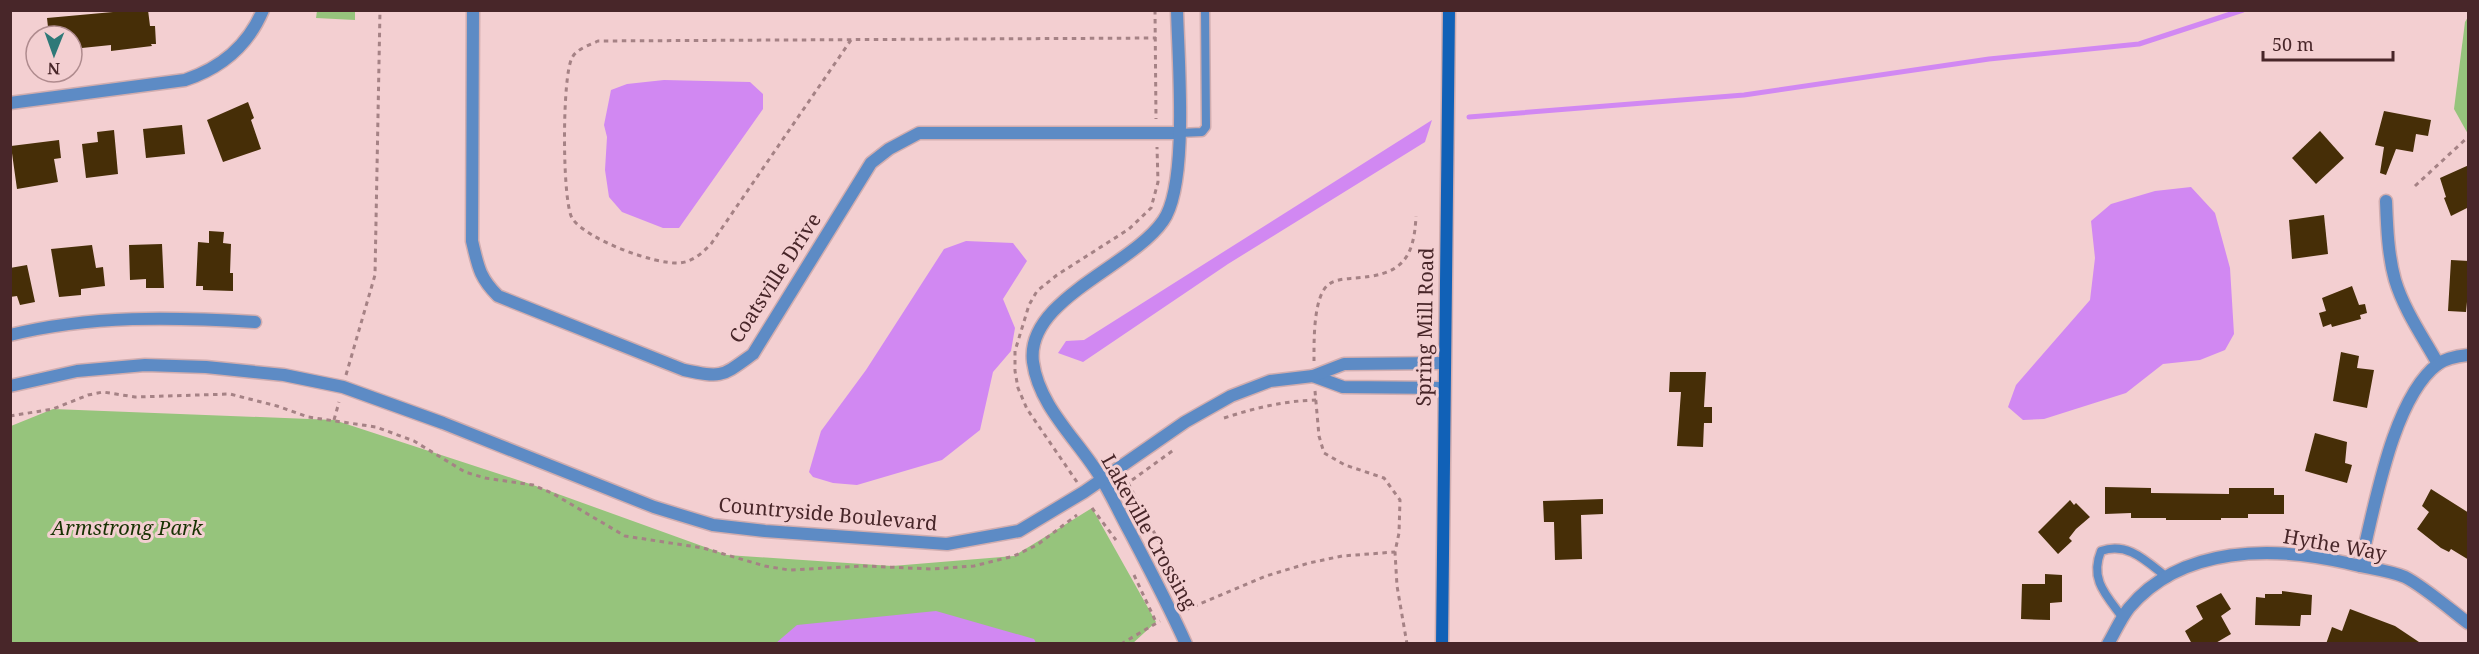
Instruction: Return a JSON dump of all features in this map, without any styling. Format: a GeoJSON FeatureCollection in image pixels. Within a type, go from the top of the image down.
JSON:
{"type":"FeatureCollection","features":[{"type":"Feature","properties":{"kind":"street"},"geometry":{"type":"LineString","coordinates":[[10,103],[185,80],[207,73],[240,48],[263,10]]}},
{"type":"Feature","properties":{"kind":"street","name":"Coatsville Drive"},"geometry":{"type":"LineString","coordinates":[[473,10],[472,241],[478,267],[485,283],[498,296],[684,370],[715,377],[753,354],[871,163],[889,149],[919,133],[1179,133]]}},
{"type":"Feature","properties":{"kind":"street","name":"Lakeville Crossing"},"geometry":{"type":"LineString","coordinates":[[1177,10],[1178,175],[1174,197],[1165,220],[1128,256],[1071,294],[1046,318],[1035,339],[1033,360],[1041,393],[1101,478],[1174,616],[1186,644]]}},
{"type":"Feature","properties":{"kind":"street","name":"Spring Mill Road"},"geometry":{"type":"LineString","coordinates":[[1442,644],[1443,388],[1449,10]]}},
{"type":"Feature","properties":{"kind":"street"},"geometry":{"type":"LineString","coordinates":[[2386,201],[2387,231],[2396,281],[2409,315],[2438,364]]}},
{"type":"Feature","properties":{"kind":"street"},"geometry":{"type":"LineString","coordinates":[[10,335],[85,322],[139,317],[255,322]]}},
{"type":"Feature","properties":{"kind":"street"},"geometry":{"type":"LineString","coordinates":[[2360,566],[2393,435],[2400,417],[2414,392],[2438,364],[2469,354]]}},
{"type":"Feature","properties":{"kind":"street","name":"Countryside Boulevard"},"geometry":{"type":"LineString","coordinates":[[10,386],[77,371],[145,365],[206,367],[284,375],[343,387],[443,423],[654,507],[713,525],[947,544],[1019,531],[1084,492],[1101,478],[1185,422],[1231,396],[1270,381],[1313,376],[1344,364],[1444,363]]}},
{"type":"Feature","properties":{"kind":"street"},"geometry":{"type":"LineString","coordinates":[[1313,376],[1343,387],[1443,388]]}},
{"type":"Feature","properties":{"kind":"street","name":"Hythe Way"},"geometry":{"type":"LineString","coordinates":[[2108,644],[2129,609],[2155,585],[2194,564],[2228,555],[2266,553],[2326,558],[2405,577],[2469,623]]}},
{"type":"Feature","properties":{"kind":"lane"},"geometry":{"type":"LineString","coordinates":[[1179,133],[1202,132],[1206,127],[1204,10]]}},
{"type":"Feature","properties":{"kind":"lane"},"geometry":{"type":"LineString","coordinates":[[2123,618],[2096,576],[2096,562],[2101,551],[2113,546],[2134,553],[2168,578]]}},
{"type":"Feature","properties":{"kind":"path"},"geometry":{"type":"LineString","coordinates":[[334,420],[373,290],[375,276],[380,10]]}},
{"type":"Feature","properties":{"kind":"path"},"geometry":{"type":"LineString","coordinates":[[851,40],[716,237],[701,255],[681,263],[657,261],[586,232],[573,219],[567,199],[565,88],[573,55],[598,40],[1156,38]]}},
{"type":"Feature","properties":{"kind":"path"},"geometry":{"type":"LineString","coordinates":[[2415,186],[2469,137]]}},
{"type":"Feature","properties":{"kind":"path"},"geometry":{"type":"LineString","coordinates":[[1407,644],[1397,586],[1395,552],[1400,500],[1384,478],[1345,465],[1324,453],[1319,436],[1313,376],[1317,309],[1322,293],[1328,285],[1340,279],[1376,276],[1393,271],[1402,262],[1415,240],[1416,216]]}},
{"type":"Feature","properties":{"kind":"path"},"geometry":{"type":"LineString","coordinates":[[10,416],[53,409],[88,395],[103,392],[135,397],[230,393],[308,417],[376,427],[394,433],[414,441],[465,472],[485,478],[533,484],[625,536],[703,548],[765,566],[789,570],[864,566],[932,569],[974,566],[1014,556],[1037,545],[1082,511],[1092,508]]}},
{"type":"Feature","properties":{"kind":"path"},"geometry":{"type":"LineString","coordinates":[[1224,418],[1264,405],[1290,400],[1316,400]]}},
{"type":"Feature","properties":{"kind":"path"},"geometry":{"type":"LineString","coordinates":[[1119,544],[1092,508],[1093,502],[1120,482],[1128,483],[1177,448]]}},
{"type":"Feature","properties":{"kind":"path"},"geometry":{"type":"LineString","coordinates":[[1128,483],[1157,538],[1189,608]]}},
{"type":"Feature","properties":{"kind":"path"},"geometry":{"type":"LineString","coordinates":[[1121,644],[1156,622],[1266,576],[1342,556],[1395,552]]}},
{"type":"Feature","properties":{"kind":"path"},"geometry":{"type":"LineString","coordinates":[[1133,573],[1156,622]]}},
{"type":"Feature","properties":{"kind":"green space"},"geometry":{"type":"Polygon","coordinates":[[[317,11],[355,11],[355,20],[316,18],[317,11]]]}},
{"type":"Feature","properties":{"kind":"green space"},"geometry":{"type":"Polygon","coordinates":[[[2468,17],[2468,134],[2454,109],[2465,22],[2468,17]]]}},
{"type":"Feature","properties":{"kind":"green space","name":"Armstrong Park"},"geometry":{"type":"Polygon","coordinates":[[[53,409],[334,420],[533,485],[727,555],[892,566],[1014,556],[1092,508],[1156,622],[1132,644],[11,644],[11,426],[53,409]]]}},
{"type":"Feature","properties":{"kind":"shaded area"},"geometry":{"type":"Polygon","coordinates":[[[664,80],[750,82],[763,94],[763,109],[679,228],[663,228],[622,212],[609,197],[605,170],[607,137],[604,125],[611,90],[627,84],[664,80]]]}},
{"type":"Feature","properties":{"kind":"shaded area"},"geometry":{"type":"Polygon","coordinates":[[[1432,120],[1425,142],[1228,264],[1083,362],[1058,353],[1066,341],[1084,340],[1432,120]]]}},
{"type":"Feature","properties":{"kind":"shaded area"},"geometry":{"type":"Polygon","coordinates":[[[2191,187],[2215,213],[2230,268],[2234,334],[2225,350],[2200,360],[2163,364],[2126,393],[2044,419],[2023,420],[2008,407],[2016,385],[2090,300],[2095,258],[2091,221],[2111,204],[2155,191],[2191,187]]]}},
{"type":"Feature","properties":{"kind":"shaded area"},"geometry":{"type":"Polygon","coordinates":[[[966,241],[1013,243],[1027,261],[1003,299],[1015,328],[1011,351],[993,372],[980,430],[942,460],[857,485],[833,483],[813,477],[809,472],[821,431],[866,370],[944,249],[966,241]]]}},
{"type":"Feature","properties":{"kind":"shaded area"},"geometry":{"type":"Polygon","coordinates":[[[936,611],[1034,639],[1036,643],[776,643],[797,625],[936,611]]]}},
{"type":"Feature","properties":{"kind":"building"},"geometry":{"type":"Polygon","coordinates":[[[148,10],[150,26],[155,26],[156,44],[111,51],[111,45],[84,48],[84,24],[48,24],[47,18],[148,10]]]}},
{"type":"Feature","properties":{"kind":"building"},"geometry":{"type":"Polygon","coordinates":[[[248,102],[254,118],[251,120],[261,149],[223,162],[207,120],[248,102]]]}},
{"type":"Feature","properties":{"kind":"building"},"geometry":{"type":"Polygon","coordinates":[[[2384,111],[2431,120],[2428,136],[2416,134],[2413,152],[2396,149],[2386,175],[2380,173],[2384,147],[2375,145],[2384,111]]]}},
{"type":"Feature","properties":{"kind":"building"},"geometry":{"type":"Polygon","coordinates":[[[182,125],[185,154],[146,158],[143,129],[182,125]]]}},
{"type":"Feature","properties":{"kind":"building"},"geometry":{"type":"Polygon","coordinates":[[[114,130],[118,174],[86,178],[82,144],[98,142],[97,132],[114,130]]]}},
{"type":"Feature","properties":{"kind":"building"},"geometry":{"type":"Polygon","coordinates":[[[2320,131],[2344,158],[2316,184],[2292,158],[2320,131]]]}},
{"type":"Feature","properties":{"kind":"building"},"geometry":{"type":"Polygon","coordinates":[[[59,140],[61,158],[54,159],[58,182],[17,189],[11,146],[59,140]]]}},
{"type":"Feature","properties":{"kind":"building"},"geometry":{"type":"Polygon","coordinates":[[[2469,165],[2469,207],[2451,216],[2440,178],[2469,165]]]}},
{"type":"Feature","properties":{"kind":"building"},"geometry":{"type":"Polygon","coordinates":[[[2324,215],[2328,254],[2292,259],[2289,220],[2324,215]]]}},
{"type":"Feature","properties":{"kind":"building"},"geometry":{"type":"Polygon","coordinates":[[[209,231],[224,232],[223,243],[231,244],[230,273],[233,273],[233,291],[203,290],[203,286],[196,286],[198,242],[209,243],[209,231]]]}},
{"type":"Feature","properties":{"kind":"building"},"geometry":{"type":"Polygon","coordinates":[[[162,244],[164,288],[146,288],[146,279],[130,280],[129,245],[162,244]]]}},
{"type":"Feature","properties":{"kind":"building"},"geometry":{"type":"Polygon","coordinates":[[[92,245],[96,268],[103,267],[105,286],[81,289],[81,295],[59,297],[51,249],[92,245]]]}},
{"type":"Feature","properties":{"kind":"building"},"geometry":{"type":"Polygon","coordinates":[[[2451,260],[2469,261],[2469,303],[2467,302],[2466,312],[2448,311],[2451,260]]]}},
{"type":"Feature","properties":{"kind":"building"},"geometry":{"type":"Polygon","coordinates":[[[27,265],[35,302],[20,305],[17,296],[10,297],[10,268],[27,265]]]}},
{"type":"Feature","properties":{"kind":"building"},"geometry":{"type":"Polygon","coordinates":[[[2352,286],[2359,305],[2365,304],[2367,313],[2360,315],[2361,319],[2332,327],[2331,324],[2323,327],[2319,313],[2326,311],[2322,298],[2352,286]]]}},
{"type":"Feature","properties":{"kind":"building"},"geometry":{"type":"Polygon","coordinates":[[[2341,352],[2359,356],[2357,368],[2374,370],[2367,408],[2333,401],[2341,352]]]}},
{"type":"Feature","properties":{"kind":"building"},"geometry":{"type":"Polygon","coordinates":[[[1670,372],[1706,372],[1704,407],[1712,407],[1712,423],[1704,423],[1703,447],[1677,446],[1681,392],[1669,392],[1670,372]]]}},
{"type":"Feature","properties":{"kind":"building"},"geometry":{"type":"Polygon","coordinates":[[[2315,433],[2347,442],[2345,463],[2352,465],[2347,483],[2305,471],[2315,433]]]}},
{"type":"Feature","properties":{"kind":"building"},"geometry":{"type":"Polygon","coordinates":[[[2105,487],[2151,488],[2151,493],[2229,494],[2229,488],[2274,488],[2274,495],[2284,495],[2284,514],[2248,514],[2248,518],[2221,518],[2221,520],[2131,518],[2131,513],[2105,514],[2105,487]]]}},
{"type":"Feature","properties":{"kind":"building"},"geometry":{"type":"Polygon","coordinates":[[[2431,489],[2469,513],[2469,560],[2451,549],[2449,552],[2441,548],[2417,529],[2429,512],[2422,506],[2431,489]]]}},
{"type":"Feature","properties":{"kind":"building"},"geometry":{"type":"Polygon","coordinates":[[[1603,499],[1603,514],[1581,515],[1582,559],[1555,560],[1554,522],[1544,522],[1543,501],[1603,499]]]}},
{"type":"Feature","properties":{"kind":"building"},"geometry":{"type":"Polygon","coordinates":[[[2070,500],[2090,517],[2076,529],[2069,538],[2072,541],[2058,554],[2038,532],[2070,500]]]}},
{"type":"Feature","properties":{"kind":"building"},"geometry":{"type":"Polygon","coordinates":[[[2045,574],[2062,575],[2062,602],[2050,603],[2050,620],[2021,619],[2022,584],[2045,584],[2045,574]]]}},
{"type":"Feature","properties":{"kind":"building"},"geometry":{"type":"Polygon","coordinates":[[[2282,591],[2312,595],[2311,615],[2301,615],[2300,626],[2255,625],[2256,597],[2265,598],[2265,594],[2282,594],[2282,591]]]}},
{"type":"Feature","properties":{"kind":"building"},"geometry":{"type":"Polygon","coordinates":[[[2221,593],[2231,609],[2221,616],[2231,634],[2214,644],[2192,644],[2185,631],[2203,619],[2196,606],[2221,593]]]}},
{"type":"Feature","properties":{"kind":"building"},"geometry":{"type":"Polygon","coordinates":[[[2350,609],[2395,626],[2422,644],[2326,644],[2332,627],[2342,631],[2350,609]]]}},
{"type":"Feature","properties":{"kind":"waterway"},"geometry":{"type":"LineString","coordinates":[[1469,117],[1744,95],[1989,59],[2139,44],[2243,10]]}}]}
